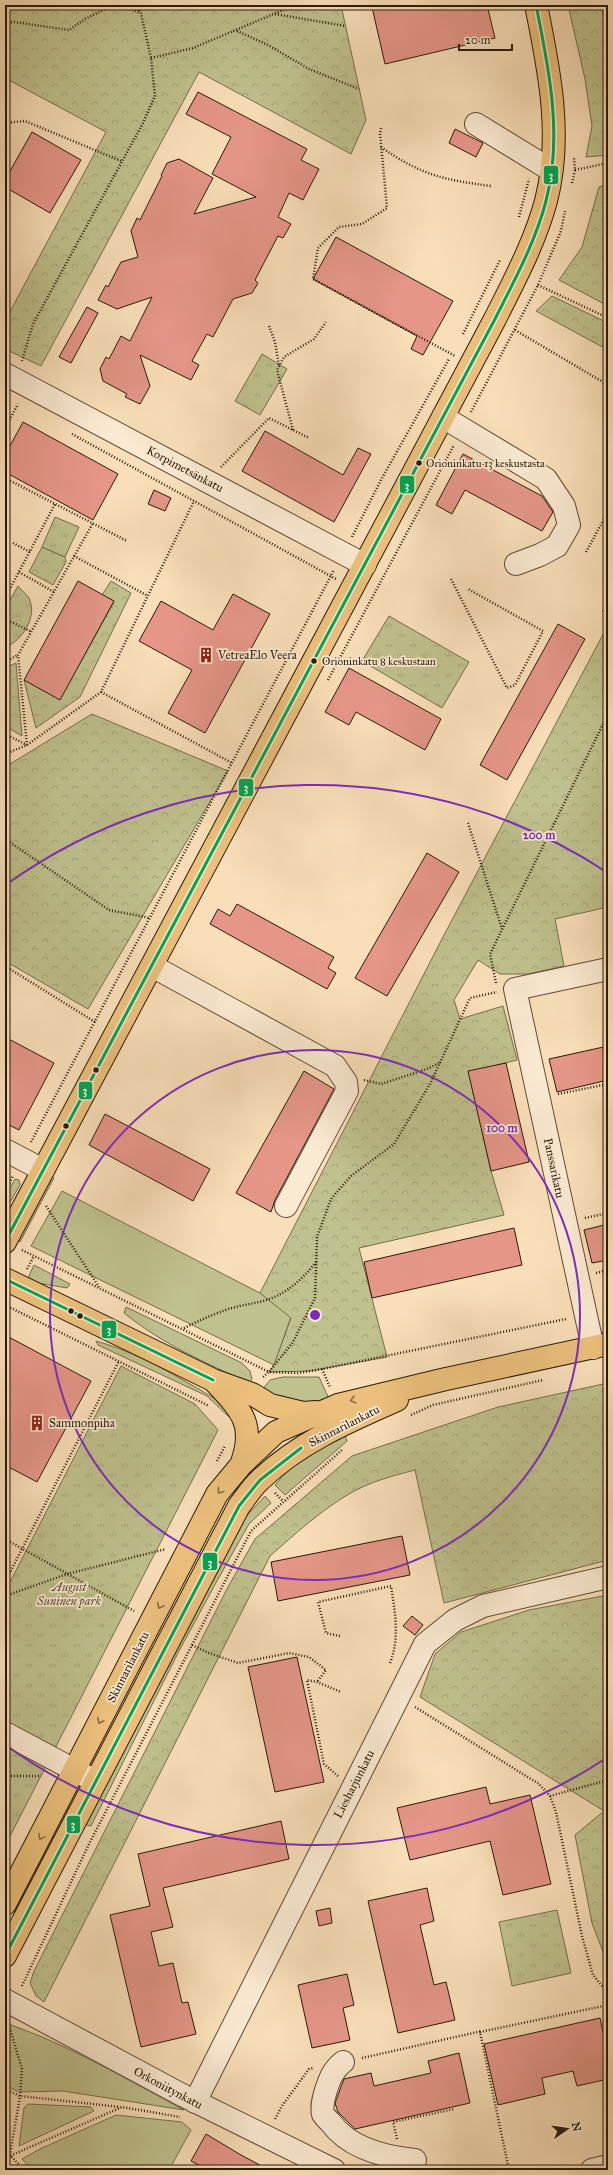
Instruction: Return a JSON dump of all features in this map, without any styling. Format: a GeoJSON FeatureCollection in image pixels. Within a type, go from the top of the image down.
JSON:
{"type":"FeatureCollection","features":[{"type":"Feature","properties":{"kind":"main road"},"geometry":{"type":"LineString","coordinates":[[5,1242],[444,417],[495,319],[532,242],[546,201],[542,165],[553,153],[554,107],[536,5]]}},
{"type":"Feature","properties":{"kind":"main road"},"geometry":{"type":"LineString","coordinates":[[5,1280],[213,1380],[252,1394],[270,1405],[303,1413],[323,1411]]}},
{"type":"Feature","properties":{"kind":"main road","name":"Skinnarilankatu"},"geometry":{"type":"LineString","coordinates":[[5,1904],[217,1494],[241,1465],[281,1432],[323,1411],[350,1400],[600,1346]]}},
{"type":"Feature","properties":{"kind":"main road","name":"Skinnarilankatu"},"geometry":{"type":"LineString","coordinates":[[5,1956],[239,1506],[260,1480],[301,1448],[358,1417],[446,1379]]}},
{"type":"Feature","properties":{"kind":"main road"},"geometry":{"type":"LineString","coordinates":[[213,1380],[242,1412],[281,1432],[313,1441]]}},
{"type":"Feature","properties":{"kind":"main road"},"geometry":{"type":"LineString","coordinates":[[260,1480],[274,1459],[281,1432],[280,1417],[270,1405]]}},
{"type":"Feature","properties":{"kind":"main road"},"geometry":{"type":"LineString","coordinates":[[241,1465],[247,1450],[248,1435],[242,1412]]}},
{"type":"Feature","properties":{"kind":"street"},"geometry":{"type":"LineString","coordinates":[[476,124],[542,165]]}},
{"type":"Feature","properties":{"kind":"street","name":"Korpimetsänkatu"},"geometry":{"type":"LineString","coordinates":[[8,383],[365,565]]}},
{"type":"Feature","properties":{"kind":"street"},"geometry":{"type":"LineString","coordinates":[[444,417],[546,478],[564,506],[570,525],[557,546],[540,555],[516,564]]}},
{"type":"Feature","properties":{"kind":"street"},"geometry":{"type":"LineString","coordinates":[[152,966],[335,1066],[346,1082],[347,1091],[286,1206]]}},
{"type":"Feature","properties":{"kind":"street"},"geometry":{"type":"LineString","coordinates":[[506,990],[608,969]]}},
{"type":"Feature","properties":{"kind":"street","name":"Panssarikatu"},"geometry":{"type":"LineString","coordinates":[[506,990],[600,1346]]}},
{"type":"Feature","properties":{"kind":"street"},"geometry":{"type":"LineString","coordinates":[[15,1155],[43,1170]]}},
{"type":"Feature","properties":{"kind":"street","name":"Liesharjunkatu"},"geometry":{"type":"LineString","coordinates":[[199,2104],[354,1785],[425,1644],[455,1620],[483,1606],[608,1577]]}},
{"type":"Feature","properties":{"kind":"street"},"geometry":{"type":"LineString","coordinates":[[5,1733],[95,1781]]}},
{"type":"Feature","properties":{"kind":"street","name":"Orkoniitynkatu"},"geometry":{"type":"LineString","coordinates":[[10,2003],[199,2104],[334,2170]]}},
{"type":"Feature","properties":{"kind":"street"},"geometry":{"type":"LineString","coordinates":[[343,2062],[332,2073],[322,2102],[323,2114],[346,2138],[379,2154],[405,2164]]}},
{"type":"Feature","properties":{"kind":"street"},"geometry":{"type":"LineString","coordinates":[[592,2170],[608,2166]]}},
{"type":"Feature","properties":{"kind":"path"},"geometry":{"type":"LineString","coordinates":[[5,23],[14,22],[69,30],[85,19],[114,5],[140,12]]}},
{"type":"Feature","properties":{"kind":"path"},"geometry":{"type":"LineString","coordinates":[[25,408],[18,404],[8,383],[21,364],[33,324],[142,125],[155,96],[151,58],[139,5]]}},
{"type":"Feature","properties":{"kind":"path"},"geometry":{"type":"LineString","coordinates":[[151,58],[193,48],[295,5]]}},
{"type":"Feature","properties":{"kind":"path"},"geometry":{"type":"LineString","coordinates":[[275,14],[346,26]]}},
{"type":"Feature","properties":{"kind":"path"},"geometry":{"type":"LineString","coordinates":[[236,30],[268,45],[310,69],[359,89]]}},
{"type":"Feature","properties":{"kind":"path"},"geometry":{"type":"LineString","coordinates":[[5,123],[25,121],[121,161]]}},
{"type":"Feature","properties":{"kind":"path"},"geometry":{"type":"LineString","coordinates":[[381,128],[381,146],[387,208],[362,224],[339,226],[318,248],[313,279],[471,365]]}},
{"type":"Feature","properties":{"kind":"path"},"geometry":{"type":"LineString","coordinates":[[381,146],[402,161],[426,173],[449,180],[491,186]]}},
{"type":"Feature","properties":{"kind":"path"},"geometry":{"type":"LineString","coordinates":[[574,170],[608,163]]}},
{"type":"Feature","properties":{"kind":"path"},"geometry":{"type":"LineString","coordinates":[[517,224],[542,165]]}},
{"type":"Feature","properties":{"kind":"path"},"geometry":{"type":"LineString","coordinates":[[459,341],[501,259]]}},
{"type":"Feature","properties":{"kind":"path"},"geometry":{"type":"LineString","coordinates":[[538,284],[608,318]]}},
{"type":"Feature","properties":{"kind":"path"},"geometry":{"type":"LineString","coordinates":[[495,319],[608,385]]}},
{"type":"Feature","properties":{"kind":"path"},"geometry":{"type":"LineString","coordinates":[[293,430],[277,370],[284,357],[314,339],[326,322]]}},
{"type":"Feature","properties":{"kind":"path"},"geometry":{"type":"LineString","coordinates":[[269,326],[275,342],[279,367]]}},
{"type":"Feature","properties":{"kind":"path"},"geometry":{"type":"LineString","coordinates":[[351,538],[381,480],[456,348]]}},
{"type":"Feature","properties":{"kind":"path"},"geometry":{"type":"LineString","coordinates":[[5,428],[18,404]]}},
{"type":"Feature","properties":{"kind":"path"},"geometry":{"type":"LineString","coordinates":[[219,469],[269,418],[309,438]]}},
{"type":"Feature","properties":{"kind":"path"},"geometry":{"type":"LineString","coordinates":[[67,431],[371,599]]}},
{"type":"Feature","properties":{"kind":"path"},"geometry":{"type":"LineString","coordinates":[[5,478],[127,541]]}},
{"type":"Feature","properties":{"kind":"path"},"geometry":{"type":"LineString","coordinates":[[5,754],[27,745],[101,692],[194,501]]}},
{"type":"Feature","properties":{"kind":"path"},"geometry":{"type":"LineString","coordinates":[[5,598],[6,593],[56,504]]}},
{"type":"Feature","properties":{"kind":"path"},"geometry":{"type":"LineString","coordinates":[[586,552],[608,512]]}},
{"type":"Feature","properties":{"kind":"path"},"geometry":{"type":"LineString","coordinates":[[5,662],[18,655],[93,523]]}},
{"type":"Feature","properties":{"kind":"path"},"geometry":{"type":"LineString","coordinates":[[13,543],[30,552]]}},
{"type":"Feature","properties":{"kind":"path"},"geometry":{"type":"LineString","coordinates":[[74,556],[148,596]]}},
{"type":"Feature","properties":{"kind":"path"},"geometry":{"type":"LineString","coordinates":[[19,572],[54,592]]}},
{"type":"Feature","properties":{"kind":"path"},"geometry":{"type":"LineString","coordinates":[[5,1191],[15,1155],[95,1022],[331,577]]}},
{"type":"Feature","properties":{"kind":"path"},"geometry":{"type":"LineString","coordinates":[[451,579],[507,688],[515,685],[543,631],[468,589]]}},
{"type":"Feature","properties":{"kind":"path"},"geometry":{"type":"LineString","coordinates":[[603,610],[608,622]]}},
{"type":"Feature","properties":{"kind":"path"},"geometry":{"type":"LineString","coordinates":[[5,619],[32,632]]}},
{"type":"Feature","properties":{"kind":"path"},"geometry":{"type":"LineString","coordinates":[[18,655],[27,745]]}},
{"type":"Feature","properties":{"kind":"path"},"geometry":{"type":"LineString","coordinates":[[101,692],[232,763]]}},
{"type":"Feature","properties":{"kind":"path"},"geometry":{"type":"LineString","coordinates":[[5,1242],[269,1372],[293,1342],[315,1298],[317,1237],[331,1199],[351,1176],[394,1144],[430,1084],[470,998],[506,990],[490,954],[608,714]]}},
{"type":"Feature","properties":{"kind":"path"},"geometry":{"type":"LineString","coordinates":[[5,734],[27,745]]}},
{"type":"Feature","properties":{"kind":"path"},"geometry":{"type":"LineString","coordinates":[[468,823],[502,929]]}},
{"type":"Feature","properties":{"kind":"path"},"geometry":{"type":"LineString","coordinates":[[5,839],[109,910],[150,918]]}},
{"type":"Feature","properties":{"kind":"path"},"geometry":{"type":"LineString","coordinates":[[5,966],[95,1022]]}},
{"type":"Feature","properties":{"kind":"path"},"geometry":{"type":"LineString","coordinates":[[335,1066],[358,1078],[381,1084],[427,1069],[440,1062]]}},
{"type":"Feature","properties":{"kind":"path"},"geometry":{"type":"LineString","coordinates":[[555,1095],[608,1084]]}},
{"type":"Feature","properties":{"kind":"path"},"geometry":{"type":"LineString","coordinates":[[46,1206],[99,1288]]}},
{"type":"Feature","properties":{"kind":"path"},"geometry":{"type":"LineString","coordinates":[[581,1219],[608,1213]]}},
{"type":"Feature","properties":{"kind":"path"},"geometry":{"type":"LineString","coordinates":[[184,1329],[217,1313],[242,1305],[261,1302],[285,1292],[305,1277],[316,1262]]}},
{"type":"Feature","properties":{"kind":"path"},"geometry":{"type":"LineString","coordinates":[[593,1273],[608,1270]]}},
{"type":"Feature","properties":{"kind":"path"},"geometry":{"type":"LineString","coordinates":[[5,1305],[213,1408]]}},
{"type":"Feature","properties":{"kind":"path"},"geometry":{"type":"LineString","coordinates":[[5,1582],[119,1361]]}},
{"type":"Feature","properties":{"kind":"path"},"geometry":{"type":"LineString","coordinates":[[404,1418],[433,1405],[547,1379]]}},
{"type":"Feature","properties":{"kind":"path"},"geometry":{"type":"LineString","coordinates":[[10,2155],[20,2096],[22,2068],[10,2028],[10,2003],[89,1844],[251,1531],[347,1444]]}},
{"type":"Feature","properties":{"kind":"path"},"geometry":{"type":"LineString","coordinates":[[5,1539],[139,1613]]}},
{"type":"Feature","properties":{"kind":"path"},"geometry":{"type":"LineString","coordinates":[[5,1596],[67,1574],[174,1547]]}},
{"type":"Feature","properties":{"kind":"path"},"geometry":{"type":"LineString","coordinates":[[340,1636],[326,1633],[318,1602],[391,1586],[396,1616],[395,1649],[390,1663]]}},
{"type":"Feature","properties":{"kind":"path"},"geometry":{"type":"LineString","coordinates":[[192,1645],[208,1653],[238,1663],[288,1653],[309,1657],[326,1670],[317,1682]]}},
{"type":"Feature","properties":{"kind":"path"},"geometry":{"type":"LineString","coordinates":[[341,1692],[317,1682],[307,1680],[324,1764],[329,1770],[354,1785]]}},
{"type":"Feature","properties":{"kind":"path"},"geometry":{"type":"LineString","coordinates":[[412,1705],[539,1784],[550,1796],[556,1812],[582,1936],[594,1975],[608,1992]]}},
{"type":"Feature","properties":{"kind":"path"},"geometry":{"type":"LineString","coordinates":[[5,1776],[41,1776]]}},
{"type":"Feature","properties":{"kind":"path"},"geometry":{"type":"LineString","coordinates":[[550,1796],[608,1780]]}},
{"type":"Feature","properties":{"kind":"path"},"geometry":{"type":"LineString","coordinates":[[282,2106],[309,2069],[608,2005]]}},
{"type":"Feature","properties":{"kind":"path"},"geometry":{"type":"LineString","coordinates":[[480,2032],[509,2170]]}},
{"type":"Feature","properties":{"kind":"path"},"geometry":{"type":"LineString","coordinates":[[5,2089],[20,2096],[122,2107],[194,2120],[199,2104]]}},
{"type":"Feature","properties":{"kind":"path"},"geometry":{"type":"LineString","coordinates":[[5,2158],[122,2107]]}},
{"type":"Feature","properties":{"kind":"path"},"geometry":{"type":"LineString","coordinates":[[405,2164],[393,2122],[454,2109]]}},
{"type":"Feature","properties":{"kind":"path"},"geometry":{"type":"LineString","coordinates":[[10,2155],[24,2170]]}},
{"type":"Feature","properties":{"kind":"green space"},"geometry":{"type":"Polygon","coordinates":[[[5,5],[341,5],[366,120],[351,154],[199,72],[41,366],[5,349],[5,321],[106,132],[5,78],[5,5]]]}},
{"type":"Feature","properties":{"kind":"green space"},"geometry":{"type":"Polygon","coordinates":[[[568,5],[601,5],[608,37],[608,155],[586,157],[592,126],[585,79],[568,5]]]}},
{"type":"Feature","properties":{"kind":"green space"},"geometry":{"type":"Polygon","coordinates":[[[608,184],[608,306],[559,280],[582,247],[599,187],[608,184]]]}},
{"type":"Feature","properties":{"kind":"green space"},"geometry":{"type":"Polygon","coordinates":[[[552,296],[608,323],[608,350],[536,311],[552,296]]]}},
{"type":"Feature","properties":{"kind":"green space"},"geometry":{"type":"Polygon","coordinates":[[[262,354],[287,369],[260,415],[235,401],[262,354]]]}},
{"type":"Feature","properties":{"kind":"green space"},"geometry":{"type":"Polygon","coordinates":[[[55,517],[79,527],[65,557],[42,547],[55,517]]]}},
{"type":"Feature","properties":{"kind":"green space"},"geometry":{"type":"Polygon","coordinates":[[[42,547],[65,557],[66,562],[53,585],[29,572],[42,547]]]}},
{"type":"Feature","properties":{"kind":"green space"},"geometry":{"type":"Polygon","coordinates":[[[111,581],[131,593],[80,697],[36,728],[24,680],[60,699],[114,602],[102,595],[111,581]]]}},
{"type":"Feature","properties":{"kind":"green space"},"geometry":{"type":"Polygon","coordinates":[[[18,586],[29,598],[31,606],[30,620],[27,628],[17,640],[5,648],[5,609],[18,586]]]}},
{"type":"Feature","properties":{"kind":"green space"},"geometry":{"type":"Polygon","coordinates":[[[389,616],[469,662],[442,708],[362,661],[389,616]]]}},
{"type":"Feature","properties":{"kind":"green space"},"geometry":{"type":"Polygon","coordinates":[[[608,625],[608,800],[603,802],[608,826],[608,907],[555,919],[564,966],[528,974],[500,974],[478,960],[454,1000],[460,1019],[503,1006],[517,1060],[469,1072],[491,1171],[504,1215],[359,1248],[387,1357],[310,1371],[269,1372],[274,1365],[291,1318],[260,1293],[443,937],[608,625]]]}},
{"type":"Feature","properties":{"kind":"green space"},"geometry":{"type":"Polygon","coordinates":[[[16,663],[22,736],[5,726],[5,668],[16,663]]]}},
{"type":"Feature","properties":{"kind":"green space"},"geometry":{"type":"Polygon","coordinates":[[[92,714],[228,771],[88,1009],[5,961],[5,767],[92,714]]]}},
{"type":"Feature","properties":{"kind":"green space"},"geometry":{"type":"Polygon","coordinates":[[[51,1175],[54,1178],[20,1242],[17,1237],[51,1175]]]}},
{"type":"Feature","properties":{"kind":"green space"},"geometry":{"type":"Polygon","coordinates":[[[15,1179],[19,1180],[20,1185],[5,1211],[5,1197],[15,1179]]]}},
{"type":"Feature","properties":{"kind":"green space"},"geometry":{"type":"Polygon","coordinates":[[[62,1191],[260,1293],[291,1317],[274,1365],[31,1246],[62,1191]]]}},
{"type":"Feature","properties":{"kind":"green space"},"geometry":{"type":"Polygon","coordinates":[[[34,1265],[70,1284],[67,1288],[38,1283],[28,1278],[34,1265]]]}},
{"type":"Feature","properties":{"kind":"green space"},"geometry":{"type":"Polygon","coordinates":[[[126,1307],[242,1363],[250,1371],[252,1379],[249,1383],[169,1344],[124,1313],[126,1307]]]}},
{"type":"Feature","properties":{"kind":"green space"},"geometry":{"type":"Polygon","coordinates":[[[96,1341],[130,1353],[162,1368],[210,1396],[235,1415],[229,1417],[207,1396],[98,1345],[96,1341]]]}},
{"type":"Feature","properties":{"kind":"green space","name":"August Suninen park"},"geometry":{"type":"Polygon","coordinates":[[[121,1366],[195,1404],[218,1430],[5,1846],[5,1592],[121,1366]]]}},
{"type":"Feature","properties":{"kind":"green space"},"geometry":{"type":"Polygon","coordinates":[[[283,1377],[319,1377],[330,1401],[303,1407],[261,1391],[270,1380],[283,1377]]]}},
{"type":"Feature","properties":{"kind":"green space"},"geometry":{"type":"Polygon","coordinates":[[[608,1383],[608,1560],[444,1603],[415,1470],[389,1477],[349,1494],[318,1515],[270,1556],[44,2002],[36,1996],[30,1983],[34,1971],[228,1587],[255,1539],[352,1456],[498,1407],[608,1383]]]}},
{"type":"Feature","properties":{"kind":"green space"},"geometry":{"type":"Polygon","coordinates":[[[344,1432],[347,1441],[285,1495],[275,1485],[298,1462],[344,1432]]]}},
{"type":"Feature","properties":{"kind":"green space"},"geometry":{"type":"Polygon","coordinates":[[[265,1496],[271,1503],[249,1524],[179,1651],[91,1826],[83,1824],[241,1522],[265,1496]]]}},
{"type":"Feature","properties":{"kind":"green space"},"geometry":{"type":"Polygon","coordinates":[[[608,1595],[608,1965],[592,1923],[575,1835],[604,1811],[420,1697],[435,1654],[461,1632],[529,1610],[608,1595]]]}},
{"type":"Feature","properties":{"kind":"green space"},"geometry":{"type":"Polygon","coordinates":[[[557,1910],[571,1973],[512,1986],[499,1922],[557,1910]]]}},
{"type":"Feature","properties":{"kind":"green space"},"geometry":{"type":"Polygon","coordinates":[[[5,2023],[28,2031],[74,2052],[184,2110],[63,2091],[19,2092],[5,2085],[5,2023]]]}},
{"type":"Feature","properties":{"kind":"green space"},"geometry":{"type":"Polygon","coordinates":[[[28,2104],[91,2107],[94,2111],[19,2146],[24,2108],[28,2104]]]}},
{"type":"Feature","properties":{"kind":"green space"},"geometry":{"type":"Polygon","coordinates":[[[116,2115],[182,2122],[191,2130],[169,2170],[32,2170],[22,2159],[40,2149],[116,2115]]]}},
{"type":"Feature","properties":{"kind":"building"},"geometry":{"type":"Polygon","coordinates":[[[380,5],[487,5],[495,38],[385,64],[372,7],[380,5]]]}},
{"type":"Feature","properties":{"kind":"building"},"geometry":{"type":"Polygon","coordinates":[[[198,92],[307,149],[301,160],[319,169],[303,200],[289,193],[278,217],[291,224],[283,238],[278,236],[255,280],[258,283],[252,293],[233,299],[213,337],[207,334],[192,361],[199,365],[191,380],[140,355],[150,386],[140,404],[125,397],[127,394],[103,381],[100,369],[106,357],[109,359],[121,336],[130,341],[152,297],[117,309],[98,300],[106,285],[108,287],[121,262],[138,257],[131,231],[137,218],[140,220],[167,163],[179,159],[213,178],[194,214],[256,197],[212,174],[231,137],[186,114],[198,92]]]}},
{"type":"Feature","properties":{"kind":"building"},"geometry":{"type":"Polygon","coordinates":[[[455,129],[483,143],[476,157],[449,143],[455,129]]]}},
{"type":"Feature","properties":{"kind":"building"},"geometry":{"type":"Polygon","coordinates":[[[32,132],[81,160],[50,213],[5,187],[5,180],[32,132]]]}},
{"type":"Feature","properties":{"kind":"building"},"geometry":{"type":"Polygon","coordinates":[[[336,237],[453,301],[423,355],[411,349],[417,336],[313,279],[336,237]]]}},
{"type":"Feature","properties":{"kind":"building"},"geometry":{"type":"Polygon","coordinates":[[[87,307],[98,313],[71,363],[59,357],[87,307]]]}},
{"type":"Feature","properties":{"kind":"building"},"geometry":{"type":"Polygon","coordinates":[[[23,422],[118,474],[93,520],[5,472],[5,455],[23,422]]]}},
{"type":"Feature","properties":{"kind":"building"},"geometry":{"type":"Polygon","coordinates":[[[265,431],[343,475],[358,448],[371,454],[334,522],[242,471],[265,431]]]}},
{"type":"Feature","properties":{"kind":"building"},"geometry":{"type":"Polygon","coordinates":[[[463,454],[542,496],[553,512],[542,531],[465,490],[452,514],[436,505],[463,454]]]}},
{"type":"Feature","properties":{"kind":"building"},"geometry":{"type":"Polygon","coordinates":[[[154,490],[171,498],[165,511],[148,504],[154,490]]]}},
{"type":"Feature","properties":{"kind":"building"},"geometry":{"type":"Polygon","coordinates":[[[78,581],[114,601],[60,700],[24,680],[78,581]]]}},
{"type":"Feature","properties":{"kind":"building","name":"VetreaElo Veera"},"geometry":{"type":"Polygon","coordinates":[[[233,594],[270,614],[205,733],[168,713],[192,670],[139,641],[161,601],[213,630],[233,594]]]}},
{"type":"Feature","properties":{"kind":"building"},"geometry":{"type":"Polygon","coordinates":[[[558,624],[585,639],[507,780],[480,765],[558,624]]]}},
{"type":"Feature","properties":{"kind":"building"},"geometry":{"type":"Polygon","coordinates":[[[349,668],[441,719],[425,750],[356,712],[349,725],[325,712],[349,668]]]}},
{"type":"Feature","properties":{"kind":"building"},"geometry":{"type":"Polygon","coordinates":[[[427,853],[459,872],[387,996],[355,978],[427,853]]]}},
{"type":"Feature","properties":{"kind":"building"},"geometry":{"type":"Polygon","coordinates":[[[237,904],[334,957],[328,968],[336,973],[327,989],[210,924],[218,909],[230,916],[237,904]]]}},
{"type":"Feature","properties":{"kind":"building"},"geometry":{"type":"Polygon","coordinates":[[[5,1037],[54,1063],[19,1130],[5,1123],[5,1037]]]}},
{"type":"Feature","properties":{"kind":"building"},"geometry":{"type":"Polygon","coordinates":[[[608,1046],[608,1080],[557,1092],[549,1059],[608,1046]]]}},
{"type":"Feature","properties":{"kind":"building"},"geometry":{"type":"Polygon","coordinates":[[[506,1063],[529,1162],[491,1171],[468,1071],[506,1063]]]}},
{"type":"Feature","properties":{"kind":"building"},"geometry":{"type":"Polygon","coordinates":[[[304,1071],[334,1089],[275,1200],[271,1212],[236,1193],[304,1071]]]}},
{"type":"Feature","properties":{"kind":"building"},"geometry":{"type":"Polygon","coordinates":[[[105,1114],[210,1169],[193,1201],[89,1145],[105,1114]]]}},
{"type":"Feature","properties":{"kind":"building"},"geometry":{"type":"Polygon","coordinates":[[[608,1224],[608,1260],[592,1263],[584,1230],[608,1224]]]}},
{"type":"Feature","properties":{"kind":"building"},"geometry":{"type":"Polygon","coordinates":[[[514,1228],[522,1265],[372,1298],[364,1262],[514,1228]]]}},
{"type":"Feature","properties":{"kind":"building","name":"Sammonpiha"},"geometry":{"type":"Polygon","coordinates":[[[5,1335],[91,1381],[37,1482],[5,1465],[5,1335]]]}},
{"type":"Feature","properties":{"kind":"building"},"geometry":{"type":"Polygon","coordinates":[[[402,1536],[410,1575],[278,1601],[271,1562],[402,1536]]]}},
{"type":"Feature","properties":{"kind":"building"},"geometry":{"type":"Polygon","coordinates":[[[412,1616],[423,1625],[415,1635],[403,1626],[412,1616]]]}},
{"type":"Feature","properties":{"kind":"building"},"geometry":{"type":"Polygon","coordinates":[[[297,1657],[324,1782],[275,1792],[248,1667],[297,1657]]]}},
{"type":"Feature","properties":{"kind":"building"},"geometry":{"type":"Polygon","coordinates":[[[486,1787],[490,1804],[530,1795],[551,1884],[503,1895],[490,1841],[410,1860],[397,1808],[486,1787]]]}},
{"type":"Feature","properties":{"kind":"building"},"geometry":{"type":"Polygon","coordinates":[[[281,1821],[289,1859],[163,1888],[173,1927],[151,1932],[159,1966],[173,1963],[182,2003],[188,2002],[196,2034],[141,2047],[110,1915],[150,1906],[138,1854],[281,1821]]]}},
{"type":"Feature","properties":{"kind":"building"},"geometry":{"type":"Polygon","coordinates":[[[427,1888],[434,1921],[420,1925],[434,1985],[446,1982],[455,2020],[398,2033],[368,1901],[427,1888]]]}},
{"type":"Feature","properties":{"kind":"building"},"geometry":{"type":"Polygon","coordinates":[[[330,1908],[332,1923],[319,1926],[316,1911],[330,1908]]]}},
{"type":"Feature","properties":{"kind":"building"},"geometry":{"type":"Polygon","coordinates":[[[347,1974],[354,2005],[343,2008],[350,2040],[312,2048],[298,1985],[347,1974]]]}},
{"type":"Feature","properties":{"kind":"building"},"geometry":{"type":"Polygon","coordinates":[[[600,2018],[608,2054],[608,2079],[577,2086],[573,2071],[542,2078],[545,2094],[498,2105],[484,2044],[600,2018]]]}},
{"type":"Feature","properties":{"kind":"building"},"geometry":{"type":"Polygon","coordinates":[[[459,2053],[470,2103],[355,2129],[338,2112],[335,2103],[344,2079],[371,2073],[374,2086],[431,2073],[428,2061],[459,2053]]]}},
{"type":"Feature","properties":{"kind":"building"},"geometry":{"type":"Polygon","coordinates":[[[206,2134],[269,2170],[208,2170],[191,2161],[206,2134]]]}},
{"type":"Feature","properties":{"kind":"transit line","name":"3"},"geometry":{"type":"LineString","coordinates":[[5,1242],[495,319],[530,247],[546,201],[551,177],[554,127],[549,78],[536,5]]}},
{"type":"Feature","properties":{"kind":"transit line","name":"3"},"geometry":{"type":"LineString","coordinates":[[5,1279],[213,1380]]}},
{"type":"Feature","properties":{"kind":"transit line","name":"3"},"geometry":{"type":"LineString","coordinates":[[5,1956],[239,1506],[260,1480],[301,1448]]}},
{"type":"Feature","properties":{"kind":"place","name":"Orioninkatu 13 keskustasta"},"geometry":{"type":"Point","coordinates":[419,463]}},
{"type":"Feature","properties":{"kind":"place","name":"VetreaElo Veera"},"geometry":{"type":"Point","coordinates":[206,655]}},
{"type":"Feature","properties":{"kind":"place","name":"Orioninkatu 8 keskustaan"},"geometry":{"type":"Point","coordinates":[314,661]}},
{"type":"Feature","properties":{"kind":"place","name":"Sammonpiha"},"geometry":{"type":"Point","coordinates":[37,1423]}}]}
